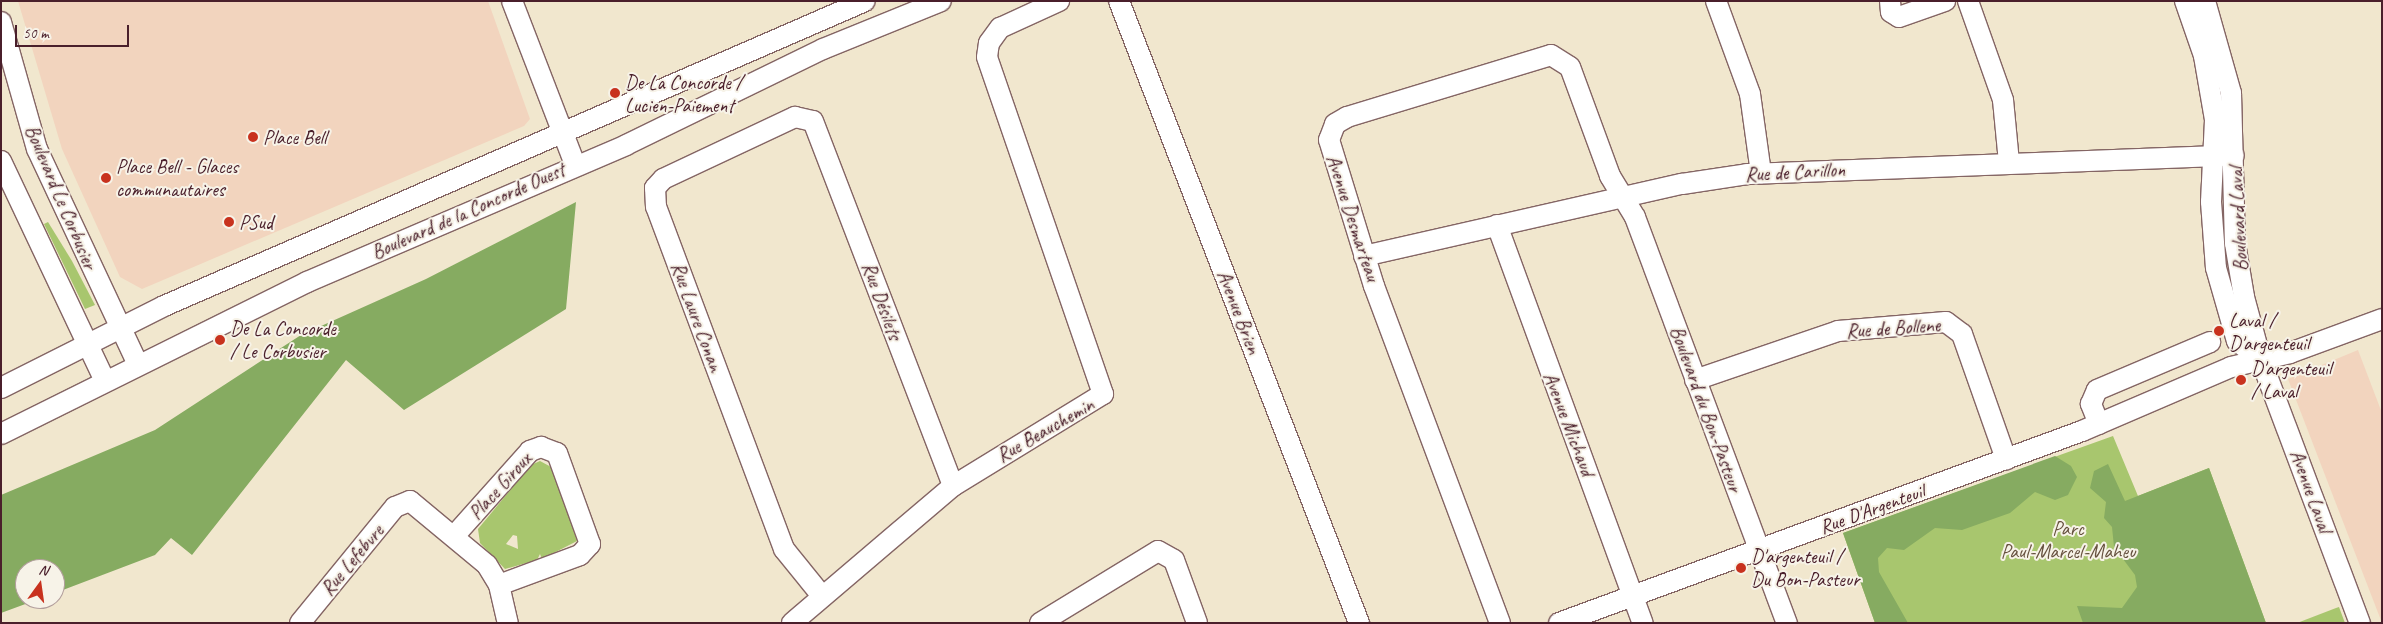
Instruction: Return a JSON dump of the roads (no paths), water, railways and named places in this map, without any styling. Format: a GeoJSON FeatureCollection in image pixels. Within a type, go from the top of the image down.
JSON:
{"type":"FeatureCollection","features":[{"type":"Feature","properties":{"kind":"street"},"geometry":{"type":"LineString","coordinates":[[512,1],[575,164]]}},
{"type":"Feature","properties":{"kind":"street","name":"Boulevard de la Concorde Ouest"},"geometry":{"type":"LineString","coordinates":[[1,388],[119,327],[561,131],[865,1]]}},
{"type":"Feature","properties":{"kind":"street","name":"Boulevard de la Concorde Ouest"},"geometry":{"type":"LineString","coordinates":[[1,434],[104,379],[138,365],[307,282],[575,164],[644,137],[823,49],[941,1]]}},
{"type":"Feature","properties":{"kind":"street","name":"Rue Beauchemin"},"geometry":{"type":"LineString","coordinates":[[792,623],[953,486],[1098,400],[1103,392],[988,62],[989,43],[1003,26],[1059,1]]}},
{"type":"Feature","properties":{"kind":"street","name":"Avenue Brien"},"geometry":{"type":"LineString","coordinates":[[1119,1],[1359,623]]}},
{"type":"Feature","properties":{"kind":"street"},"geometry":{"type":"LineString","coordinates":[[1716,1],[1750,94],[1761,173]]}},
{"type":"Feature","properties":{"kind":"street"},"geometry":{"type":"LineString","coordinates":[[1890,1],[1891,12],[1899,17],[1945,1]]}},
{"type":"Feature","properties":{"kind":"street"},"geometry":{"type":"LineString","coordinates":[[1968,1],[2004,100],[2010,162]]}},
{"type":"Feature","properties":{"kind":"street","name":"Boulevard Laval"},"geometry":{"type":"LineString","coordinates":[[2185,1],[2209,81],[2225,155],[2236,255],[2261,360]]}},
{"type":"Feature","properties":{"kind":"street","name":"Boulevard Laval"},"geometry":{"type":"LineString","coordinates":[[2205,1],[2227,70],[2225,155]]}},
{"type":"Feature","properties":{"kind":"street","name":"Boulevard Le Corbusier"},"geometry":{"type":"LineString","coordinates":[[1,22],[37,149],[138,365]]}},
{"type":"Feature","properties":{"kind":"street","name":"Avenue Desmarteau"},"geometry":{"type":"LineString","coordinates":[[1500,623],[1364,256],[1329,145],[1336,124],[1542,56],[1560,57],[1570,67],[1610,176],[1623,197]]}},
{"type":"Feature","properties":{"kind":"street","name":"Rue Laure Conan"},"geometry":{"type":"LineString","coordinates":[[809,118],[795,117],[671,174],[657,184],[654,195],[787,557],[822,596]]}},
{"type":"Feature","properties":{"kind":"street","name":"Rue Désilets"},"geometry":{"type":"LineString","coordinates":[[809,118],[823,142],[953,486]]}},
{"type":"Feature","properties":{"kind":"street","name":"Rue de Carillon"},"geometry":{"type":"LineString","coordinates":[[1364,256],[1623,197],[1761,173],[2225,155]]}},
{"type":"Feature","properties":{"kind":"street","name":"Boulevard Le Corbusier"},"geometry":{"type":"LineString","coordinates":[[1,161],[104,379]]}},
{"type":"Feature","properties":{"kind":"street","name":"Boulevard du Bon-Pasteur"},"geometry":{"type":"LineString","coordinates":[[1623,197],[1635,217],[1787,623]]}},
{"type":"Feature","properties":{"kind":"street","name":"Avenue Michaud"},"geometry":{"type":"LineString","coordinates":[[1497,225],[1643,623]]}},
{"type":"Feature","properties":{"kind":"street","name":"Rue D'Argenteuil"},"geometry":{"type":"LineString","coordinates":[[1559,623],[2099,424],[2231,367],[2261,360],[2382,319]]}},
{"type":"Feature","properties":{"kind":"street","name":"Rue de Bollene"},"geometry":{"type":"LineString","coordinates":[[1695,380],[1838,331],[1946,322],[1962,334],[2006,459]]}},
{"type":"Feature","properties":{"kind":"street"},"geometry":{"type":"LineString","coordinates":[[2099,424],[2091,404],[2097,390],[2210,342]]}},
{"type":"Feature","properties":{"kind":"street","name":"Avenue Laval"},"geometry":{"type":"LineString","coordinates":[[2261,360],[2360,623]]}},
{"type":"Feature","properties":{"kind":"street","name":"Place Giroux"},"geometry":{"type":"LineString","coordinates":[[455,535],[530,451],[546,447],[560,456],[590,533],[588,548],[499,585]]}},
{"type":"Feature","properties":{"kind":"street","name":"Rue Lefebvre"},"geometry":{"type":"LineString","coordinates":[[304,621],[395,507],[406,501],[416,503],[455,535]]}},
{"type":"Feature","properties":{"kind":"street"},"geometry":{"type":"LineString","coordinates":[[455,535],[487,565],[499,585],[508,623]]}},
{"type":"Feature","properties":{"kind":"street"},"geometry":{"type":"LineString","coordinates":[[1040,623],[1158,551],[1174,560],[1197,623]]}},
{"type":"Feature","properties":{"kind":"place","name":"De La Concorde / Lucien-Paiement"},"geometry":{"type":"Point","coordinates":[615,93]}},
{"type":"Feature","properties":{"kind":"place","name":"Place Bell"},"geometry":{"type":"Point","coordinates":[253,137]}},
{"type":"Feature","properties":{"kind":"place","name":"Place Bell - Glaces communautaires"},"geometry":{"type":"Point","coordinates":[106,178]}},
{"type":"Feature","properties":{"kind":"place","name":"PSud"},"geometry":{"type":"Point","coordinates":[229,222]}},
{"type":"Feature","properties":{"kind":"place","name":"Laval / D'argenteuil"},"geometry":{"type":"Point","coordinates":[2219,331]}},
{"type":"Feature","properties":{"kind":"place","name":"De La Concorde / Le Corbusier"},"geometry":{"type":"Point","coordinates":[220,340]}},
{"type":"Feature","properties":{"kind":"place","name":"D'argenteuil / Laval"},"geometry":{"type":"Point","coordinates":[2241,380]}},
{"type":"Feature","properties":{"kind":"place","name":"D'argenteuil / Du Bon-Pasteur"},"geometry":{"type":"Point","coordinates":[1741,568]}},
{"type":"Feature","properties":{"kind":"park label","name":"Parc Paul-Marcel-Maheu"},"geometry":{"type":"Point","coordinates":[2068,540]}}]}
